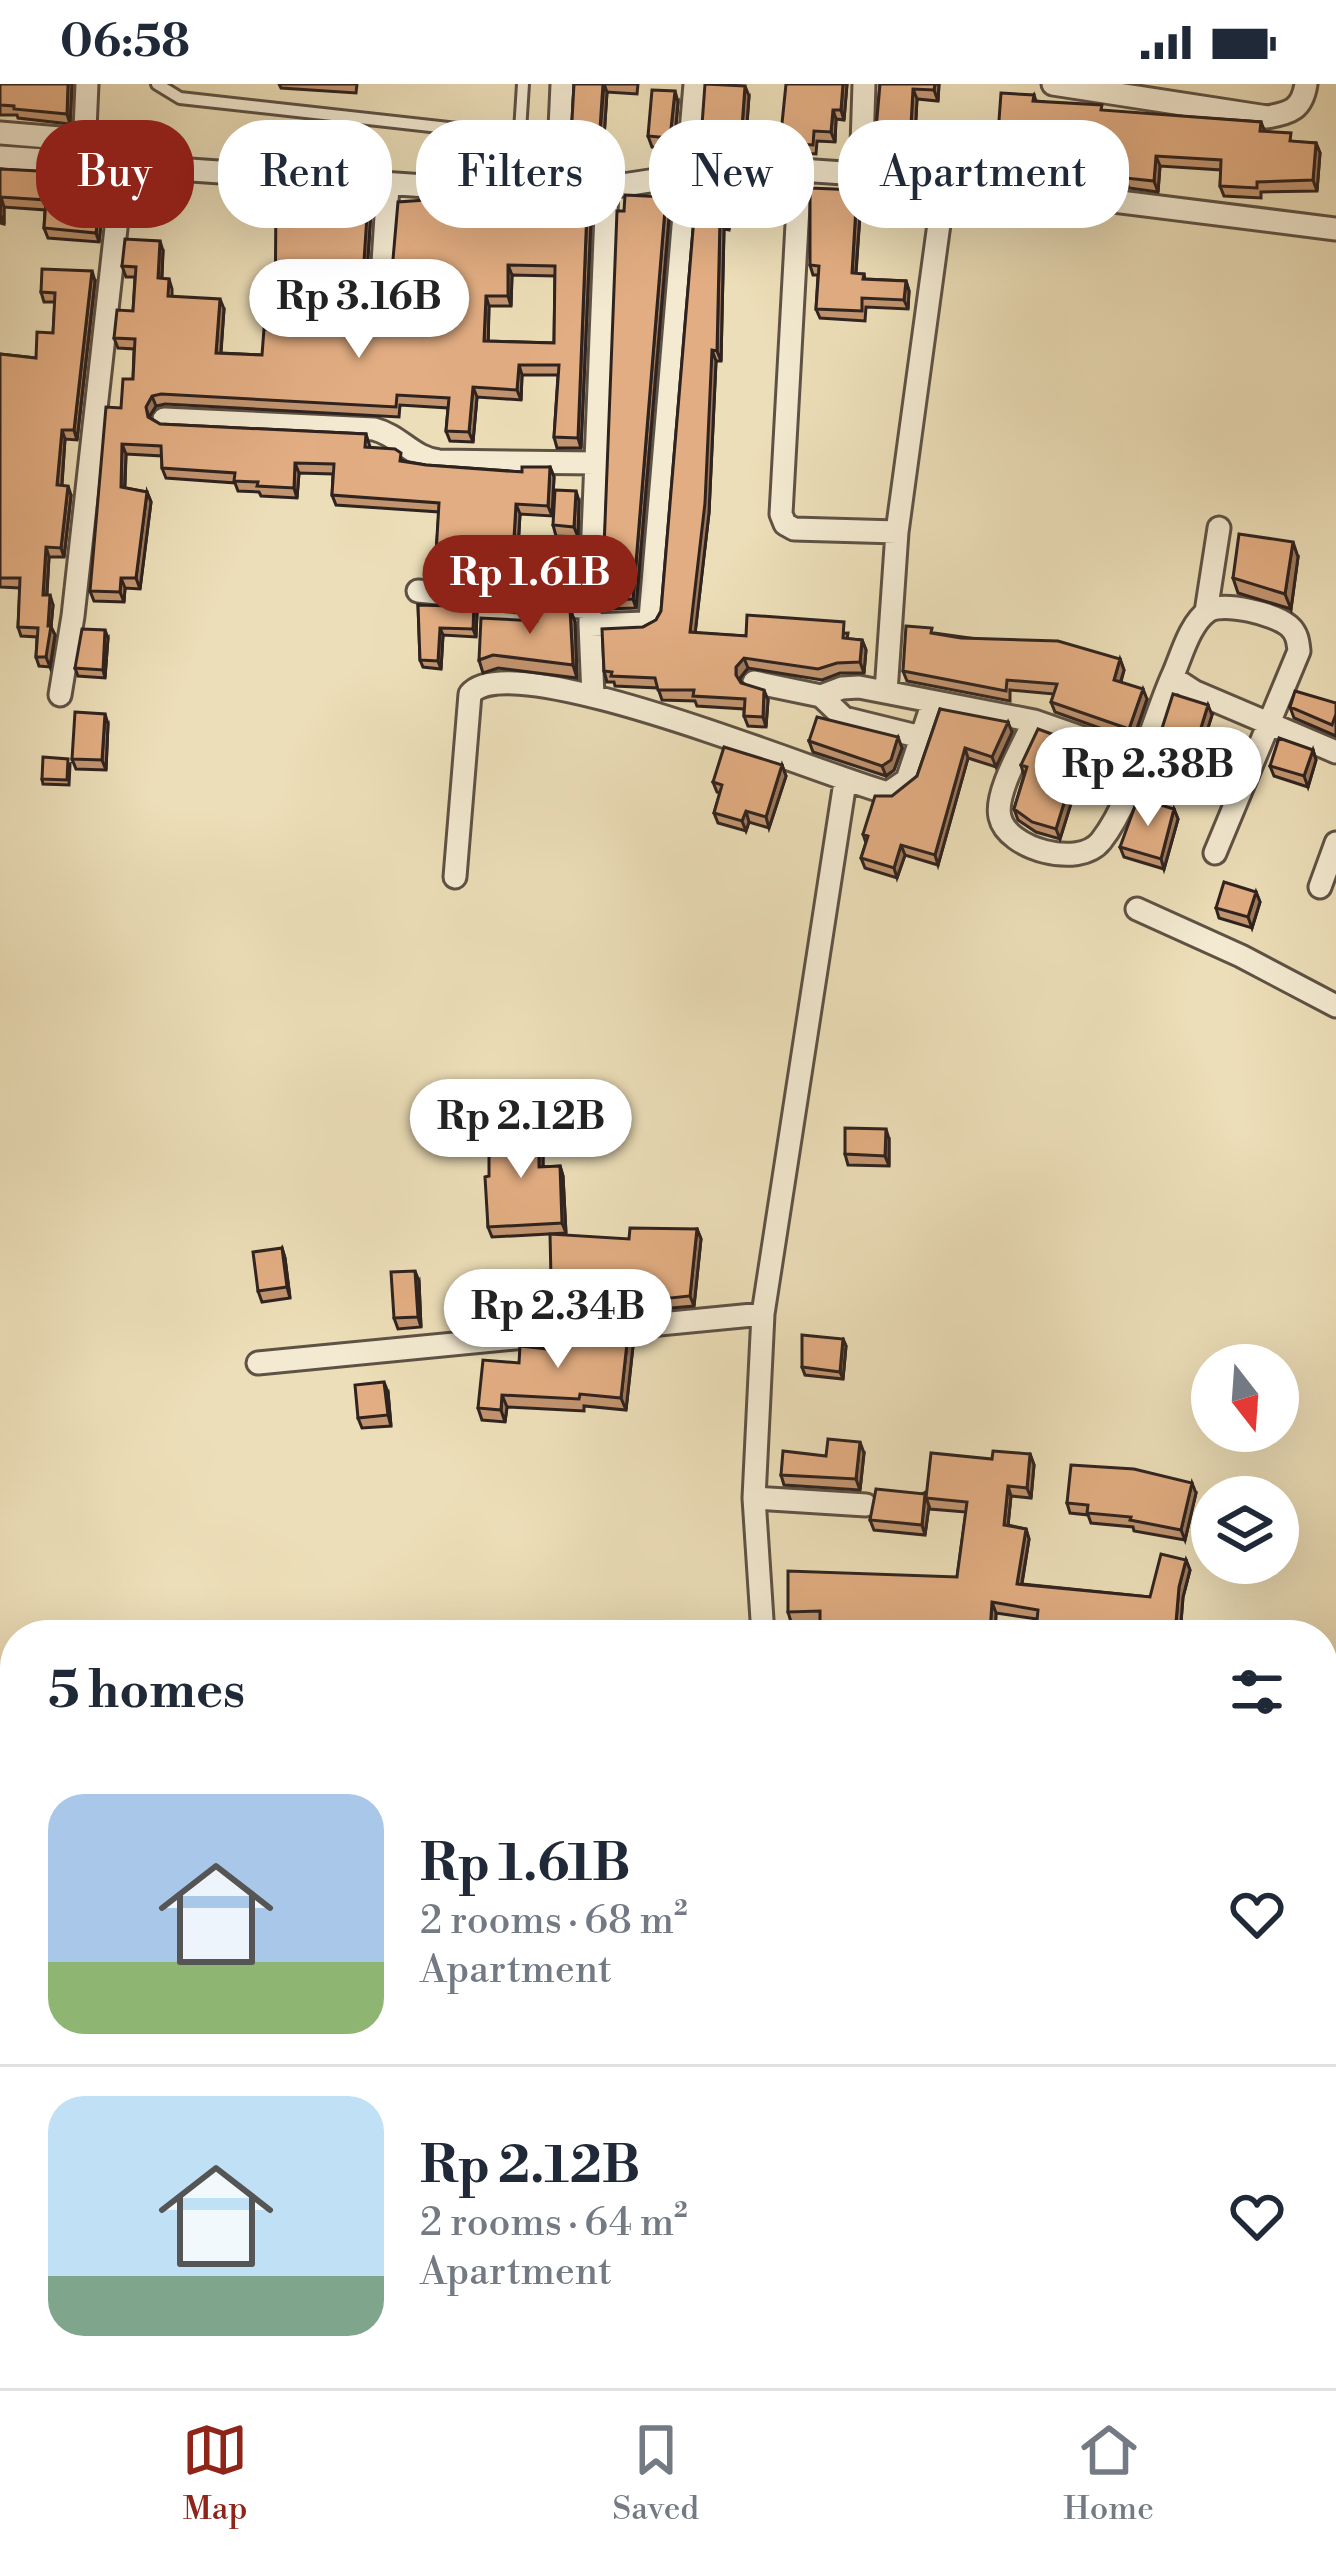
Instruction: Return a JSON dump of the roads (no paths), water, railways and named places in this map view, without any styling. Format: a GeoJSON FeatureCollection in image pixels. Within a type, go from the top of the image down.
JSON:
{"type":"FeatureCollection","features":[{"type":"Feature","properties":{"kind":"street"},"geometry":{"type":"LineString","coordinates":[[85,120],[87,84]]}},
{"type":"Feature","properties":{"kind":"street"},"geometry":{"type":"LineString","coordinates":[[560,120],[562,84]]}},
{"type":"Feature","properties":{"kind":"street"},"geometry":{"type":"LineString","coordinates":[[693,120],[695,84]]}},
{"type":"Feature","properties":{"kind":"street"},"geometry":{"type":"LineString","coordinates":[[863,120],[864,84]]}},
{"type":"Feature","properties":{"kind":"street"},"geometry":{"type":"LineString","coordinates":[[1053,84],[1267,116],[1291,113],[1303,100],[1306,84]]}},
{"type":"Feature","properties":{"kind":"street"},"geometry":{"type":"LineString","coordinates":[[0,133],[36,136]]}},
{"type":"Feature","properties":{"kind":"street"},"geometry":{"type":"LineString","coordinates":[[0,157],[36,160]]}},
{"type":"Feature","properties":{"kind":"street"},"geometry":{"type":"LineString","coordinates":[[1129,203],[1336,229]]}},
{"type":"Feature","properties":{"kind":"street"},"geometry":{"type":"LineString","coordinates":[[60,695],[116,228]]}},
{"type":"Feature","properties":{"kind":"street"},"geometry":{"type":"LineString","coordinates":[[324,321],[364,322],[380,308],[385,228]]}},
{"type":"Feature","properties":{"kind":"street"},"geometry":{"type":"LineString","coordinates":[[593,696],[590,617],[605,228]]}},
{"type":"Feature","properties":{"kind":"street"},"geometry":{"type":"LineString","coordinates":[[418,591],[590,617],[645,623],[651,619],[684,228]]}},
{"type":"Feature","properties":{"kind":"street"},"geometry":{"type":"LineString","coordinates":[[797,228],[781,514],[794,529],[897,532]]}},
{"type":"Feature","properties":{"kind":"street"},"geometry":{"type":"LineString","coordinates":[[886,692],[897,532],[938,228]]}},
{"type":"Feature","properties":{"kind":"street"},"geometry":{"type":"LineString","coordinates":[[164,419],[374,429],[400,438],[422,459],[439,461],[596,463]]}},
{"type":"Feature","properties":{"kind":"street"},"geometry":{"type":"LineString","coordinates":[[1206,612],[1220,528]]}},
{"type":"Feature","properties":{"kind":"street"},"geometry":{"type":"LineString","coordinates":[[1034,721],[998,801],[1000,821],[1011,837],[1061,856],[1081,855],[1099,845],[1117,814],[1172,677],[1206,612],[1219,606],[1292,628],[1299,652],[1215,853]]}},
{"type":"Feature","properties":{"kind":"street"},"geometry":{"type":"LineString","coordinates":[[1172,677],[1195,692],[1336,752]]}},
{"type":"Feature","properties":{"kind":"street"},"geometry":{"type":"LineString","coordinates":[[455,877],[470,694],[489,682],[516,682],[593,696],[692,724],[845,782],[894,792],[907,780],[933,701]]}},
{"type":"Feature","properties":{"kind":"street"},"geometry":{"type":"LineString","coordinates":[[754,682],[821,695],[859,687],[933,701],[1034,721],[1140,758]]}},
{"type":"Feature","properties":{"kind":"street"},"geometry":{"type":"LineString","coordinates":[[821,695],[844,718],[921,737]]}},
{"type":"Feature","properties":{"kind":"street"},"geometry":{"type":"LineString","coordinates":[[762,1620],[754,1498],[763,1314],[845,782]]}},
{"type":"Feature","properties":{"kind":"street"},"geometry":{"type":"LineString","coordinates":[[1319,887],[1336,843]]}},
{"type":"Feature","properties":{"kind":"street"},"geometry":{"type":"LineString","coordinates":[[1137,909],[1336,1006]]}},
{"type":"Feature","properties":{"kind":"street"},"geometry":{"type":"LineString","coordinates":[[258,1363],[763,1314]]}},
{"type":"Feature","properties":{"kind":"street"},"geometry":{"type":"LineString","coordinates":[[754,1498],[866,1505]]}},
{"type":"Feature","properties":{"kind":"lane"},"geometry":{"type":"LineString","coordinates":[[157,84],[180,98],[416,124]]}},
{"type":"Feature","properties":{"kind":"lane"},"geometry":{"type":"LineString","coordinates":[[521,120],[523,84]]}}]}
